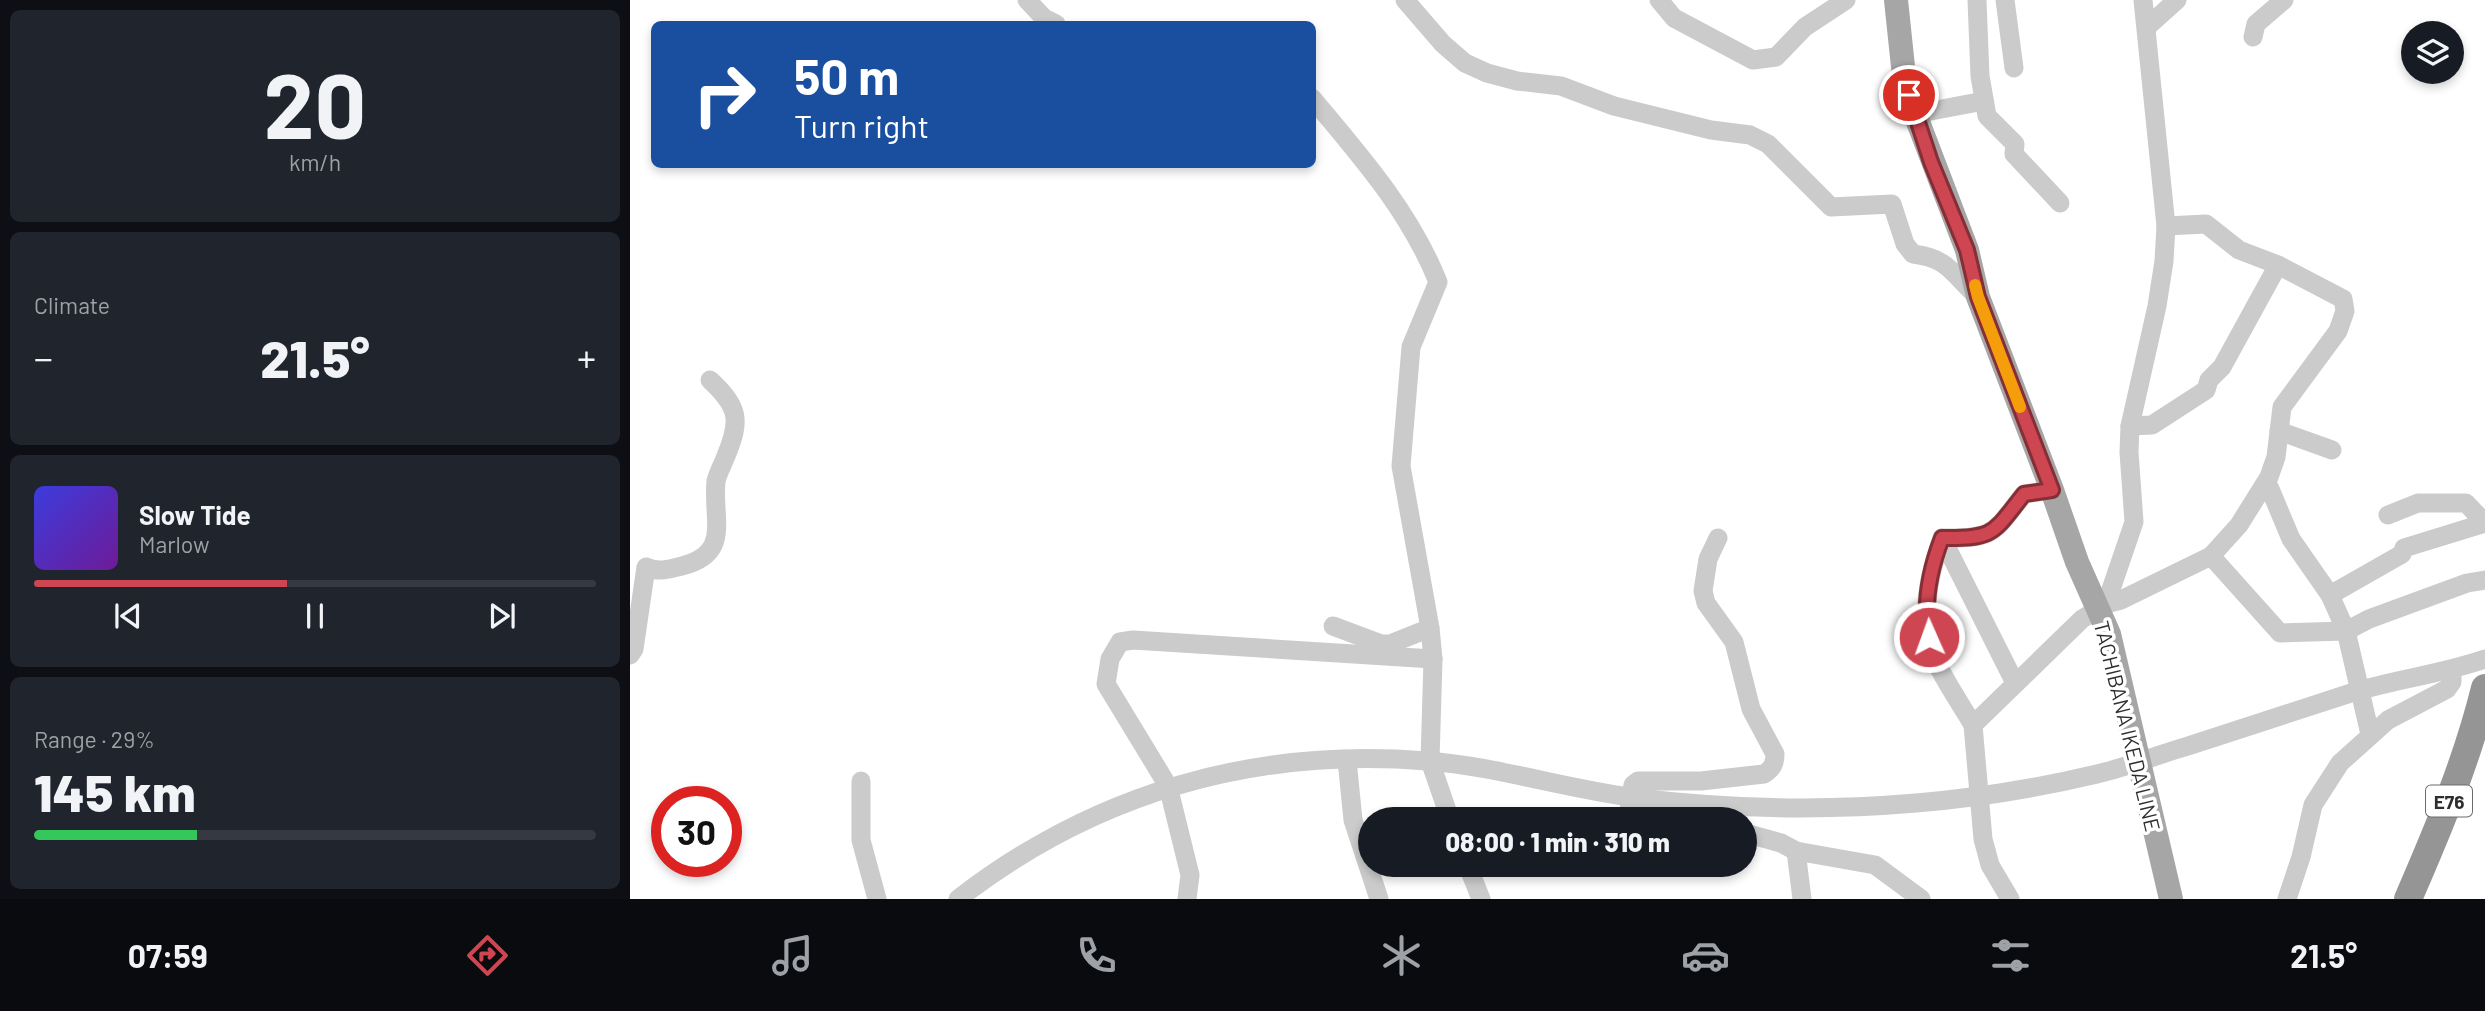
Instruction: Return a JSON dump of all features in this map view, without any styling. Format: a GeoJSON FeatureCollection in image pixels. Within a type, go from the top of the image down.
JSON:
{"type":"FeatureCollection","features":[{"type":"Feature","properties":{"kind":"highway","name":"E76"},"geometry":{"type":"LineString","coordinates":[[2408,899],[2454,789],[2484,694]]}},
{"type":"Feature","properties":{"kind":"main road","name":"TACHIBANA IKEDA LINE"},"geometry":{"type":"LineString","coordinates":[[1896,0],[1904,76],[1915,114],[1967,250],[1978,297],[2077,562],[2102,606],[2171,899]]}},
{"type":"Feature","properties":{"kind":"street"},"geometry":{"type":"LineString","coordinates":[[1027,0],[1049,21]]}},
{"type":"Feature","properties":{"kind":"street"},"geometry":{"type":"LineString","coordinates":[[1405,0],[1443,44],[1465,63],[1487,73],[1517,82],[1561,86],[1614,106],[1711,130],[1750,135],[1768,144],[1831,207],[1892,204],[1905,244],[1913,254],[1932,256],[1945,264],[1978,297]]}},
{"type":"Feature","properties":{"kind":"street"},"geometry":{"type":"LineString","coordinates":[[1659,0],[1674,18],[1753,60],[1776,57],[1805,27],[1846,0]]}},
{"type":"Feature","properties":{"kind":"street"},"geometry":{"type":"LineString","coordinates":[[2102,606],[2134,522],[2130,426],[2157,306],[2164,261],[2166,226],[2143,0]]}},
{"type":"Feature","properties":{"kind":"street"},"geometry":{"type":"LineString","coordinates":[[2147,27],[2178,0]]}},
{"type":"Feature","properties":{"kind":"street"},"geometry":{"type":"LineString","coordinates":[[2253,37],[2256,24],[2284,0]]}},
{"type":"Feature","properties":{"kind":"street"},"geometry":{"type":"LineString","coordinates":[[2014,68],[2006,4],[1977,4],[1980,76],[1987,116],[2015,144],[2014,154],[2060,203]]}},
{"type":"Feature","properties":{"kind":"street"},"geometry":{"type":"LineString","coordinates":[[1915,114],[1984,101]]}},
{"type":"Feature","properties":{"kind":"street"},"geometry":{"type":"LineString","coordinates":[[1316,103],[1372,170],[1425,248],[1438,282],[1411,347],[1401,466],[1430,628],[1433,659],[1430,761],[1446,807]]}},
{"type":"Feature","properties":{"kind":"street"},"geometry":{"type":"LineString","coordinates":[[1973,725],[2082,619],[2102,606],[2121,600],[2211,556],[2239,525],[2269,477],[2276,457],[2282,407],[2337,331],[2345,311],[2343,299],[2278,265],[2239,250],[2206,224],[2166,226]]}},
{"type":"Feature","properties":{"kind":"street"},"geometry":{"type":"LineString","coordinates":[[2130,426],[2151,425],[2206,390],[2209,380],[2222,368],[2278,265]]}},
{"type":"Feature","properties":{"kind":"street"},"geometry":{"type":"LineString","coordinates":[[630,655],[634,649],[646,567],[657,572],[700,561],[710,553],[716,538],[716,479],[737,425],[735,410],[727,397],[710,380]]}},
{"type":"Feature","properties":{"kind":"street"},"geometry":{"type":"LineString","coordinates":[[2279,431],[2332,450]]}},
{"type":"Feature","properties":{"kind":"street"},"geometry":{"type":"LineString","coordinates":[[2263,487],[2270,489],[2291,539],[2330,595],[2346,631],[2370,734]]}},
{"type":"Feature","properties":{"kind":"street"},"geometry":{"type":"LineString","coordinates":[[1942,538],[1968,538],[1988,534],[1996,530],[2024,494],[2052,490]]}},
{"type":"Feature","properties":{"kind":"street"},"geometry":{"type":"LineString","coordinates":[[2330,595],[2402,554],[2404,548],[2485,523],[2466,503],[2418,503],[2388,514]]}},
{"type":"Feature","properties":{"kind":"street"},"geometry":{"type":"LineString","coordinates":[[1629,807],[1633,785],[1638,782],[1701,782],[1764,774],[1775,762],[1775,754],[1751,709],[1734,642],[1706,603],[1703,591],[1708,559],[1718,538]]}},
{"type":"Feature","properties":{"kind":"street"},"geometry":{"type":"LineString","coordinates":[[1942,538],[2015,683]]}},
{"type":"Feature","properties":{"kind":"street"},"geometry":{"type":"LineString","coordinates":[[1942,538],[1932,565],[1926,623],[1931,652],[1973,725],[1983,839],[1990,865],[2010,899]]}},
{"type":"Feature","properties":{"kind":"street"},"geometry":{"type":"LineString","coordinates":[[2211,556],[2280,633],[2346,631],[2369,619],[2485,580]]}},
{"type":"Feature","properties":{"kind":"street"},"geometry":{"type":"LineString","coordinates":[[1333,626],[1381,644],[1390,644],[1430,628]]}},
{"type":"Feature","properties":{"kind":"street"},"geometry":{"type":"LineString","coordinates":[[1187,899],[1190,875],[1168,786],[1106,684],[1110,659],[1120,642],[1133,640],[1433,659]]}},
{"type":"Feature","properties":{"kind":"street"},"geometry":{"type":"LineString","coordinates":[[958,899],[1047,838],[1109,809],[1168,786],[1236,770],[1297,762],[1430,761],[1630,797],[1743,806],[1835,807],[1916,803],[1980,796],[2098,774],[2361,690],[2452,670],[2485,659]]}},
{"type":"Feature","properties":{"kind":"street"},"geometry":{"type":"LineString","coordinates":[[2287,899],[2301,857],[2313,805],[2340,763],[2388,720],[2447,689],[2452,682],[2452,670]]}},
{"type":"Feature","properties":{"kind":"street"},"geometry":{"type":"LineString","coordinates":[[1347,760],[1353,820],[1379,899]]}},
{"type":"Feature","properties":{"kind":"street"},"geometry":{"type":"LineString","coordinates":[[862,782],[862,840],[877,899]]}},
{"type":"Feature","properties":{"kind":"street"},"geometry":{"type":"LineString","coordinates":[[1757,836],[1781,843],[1796,851],[1875,865],[1921,899]]}},
{"type":"Feature","properties":{"kind":"street"},"geometry":{"type":"LineString","coordinates":[[1796,851],[1802,899]]}},
{"type":"Feature","properties":{"kind":"street"},"geometry":{"type":"LineString","coordinates":[[1472,877],[1481,899]]}},
{"type":"Feature","properties":{"kind":"slow traffic"},"geometry":{"type":"LineString","coordinates":[[1975,285],[2020,407]]}},
{"type":"Feature","properties":{"kind":"route"},"geometry":{"type":"LineString","coordinates":[[1909,95],[1931,162],[1967,250],[1978,297],[2052,490],[2024,494],[1996,530],[1988,534],[1968,538],[1942,538],[1932,565],[1928,590],[1926,623],[1929,637]]}}]}
